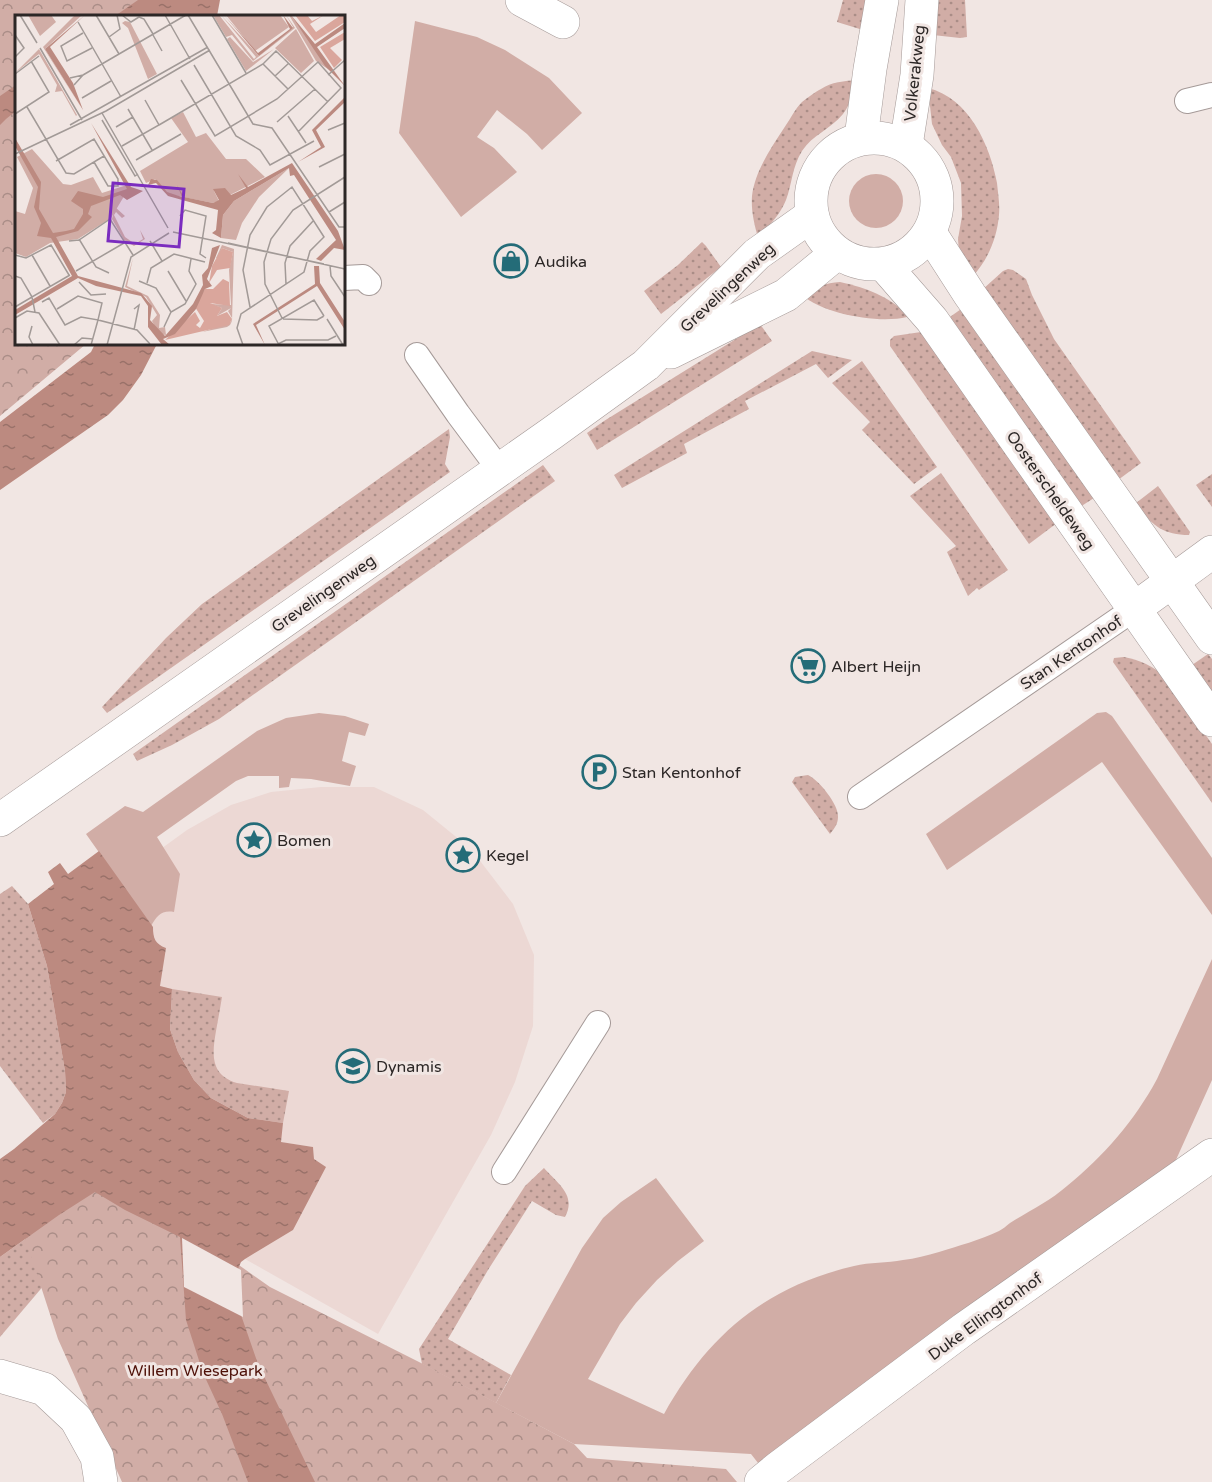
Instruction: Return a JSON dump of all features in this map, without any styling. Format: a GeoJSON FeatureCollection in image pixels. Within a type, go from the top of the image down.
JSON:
{"type":"FeatureCollection","features":[{"type":"Feature","properties":{"kind":"street"},"geometry":{"type":"LineString","coordinates":[[522,0],[563,22]]}},
{"type":"Feature","properties":{"kind":"street"},"geometry":{"type":"LineString","coordinates":[[861,138],[882,0]]}},
{"type":"Feature","properties":{"kind":"street","name":"Volkerakweg"},"geometry":{"type":"LineString","coordinates":[[906,145],[917,75],[922,0]]}},
{"type":"Feature","properties":{"kind":"street"},"geometry":{"type":"LineString","coordinates":[[884,137],[906,145],[930,168],[939,201],[930,233],[911,254],[884,265],[860,264],[837,253],[821,236],[812,215],[811,190],[821,166],[838,148],[861,138],[884,137]]}},
{"type":"Feature","properties":{"kind":"street","name":"Grevelingenweg"},"geometry":{"type":"LineString","coordinates":[[646,365],[757,254],[812,215]]}},
{"type":"Feature","properties":{"kind":"street"},"geometry":{"type":"LineString","coordinates":[[930,233],[970,295],[1212,638]]}},
{"type":"Feature","properties":{"kind":"street","name":"Grevelingenweg"},"geometry":{"type":"LineString","coordinates":[[0,820],[646,365],[786,295],[837,253]]}},
{"type":"Feature","properties":{"kind":"street","name":"Oosterscheldeweg"},"geometry":{"type":"LineString","coordinates":[[884,265],[932,320],[1212,720]]}},
{"type":"Feature","properties":{"kind":"street"},"geometry":{"type":"LineString","coordinates":[[1134,609],[1212,552]]}},
{"type":"Feature","properties":{"kind":"street","name":"Duke Ellingtonhof"},"geometry":{"type":"LineString","coordinates":[[761,1482],[964,1329],[1212,1155]]}},
{"type":"Feature","properties":{"kind":"street"},"geometry":{"type":"LineString","coordinates":[[0,1376],[44,1389],[76,1419],[97,1457],[101,1482]]}},
{"type":"Feature","properties":{"kind":"lane"},"geometry":{"type":"LineString","coordinates":[[1187,101],[1212,95]]}},
{"type":"Feature","properties":{"kind":"lane"},"geometry":{"type":"LineString","coordinates":[[345,278],[363,277],[369,283]]}},
{"type":"Feature","properties":{"kind":"lane"},"geometry":{"type":"LineString","coordinates":[[417,355],[499,469]]}},
{"type":"Feature","properties":{"kind":"lane","name":"Stan Kentonhof"},"geometry":{"type":"LineString","coordinates":[[860,797],[1134,609]]}},
{"type":"Feature","properties":{"kind":"lane"},"geometry":{"type":"LineString","coordinates":[[504,1172],[598,1023]]}},
{"type":"Feature","properties":{"kind":"shaded area","name":"Dynamis"},"geometry":{"type":"Polygon","coordinates":[[[321,787],[374,787],[423,810],[471,849],[513,904],[534,955],[533,1026],[515,1082],[491,1135],[378,1334],[245,1259],[293,1230],[314,1159],[313,1147],[280,1142],[248,1118],[160,987],[161,947],[118,880],[187,830],[231,805],[271,792],[321,787]]]}},
{"type":"Feature","properties":{"kind":"green space"},"geometry":{"type":"Polygon","coordinates":[[[0,0],[172,0],[170,15],[15,15],[15,345],[85,345],[0,416],[0,0]]]}},
{"type":"Feature","properties":{"kind":"green space"},"geometry":{"type":"Polygon","coordinates":[[[843,0],[869,0],[863,30],[837,22],[843,0]]]}},
{"type":"Feature","properties":{"kind":"green space"},"geometry":{"type":"Polygon","coordinates":[[[936,0],[965,0],[967,37],[933,35],[936,0]]]}},
{"type":"Feature","properties":{"kind":"green space"},"geometry":{"type":"Polygon","coordinates":[[[415,21],[477,37],[505,50],[549,78],[582,113],[542,150],[527,134],[497,110],[477,137],[494,148],[517,172],[461,217],[399,133],[415,21]]]}},
{"type":"Feature","properties":{"kind":"green space"},"geometry":{"type":"Polygon","coordinates":[[[857,80],[850,102],[843,114],[802,151],[796,163],[784,205],[758,237],[753,217],[752,196],[760,168],[775,142],[802,102],[829,85],[857,80]]]}},
{"type":"Feature","properties":{"kind":"green space"},"geometry":{"type":"Polygon","coordinates":[[[928,88],[942,93],[966,112],[983,139],[994,168],[999,203],[998,224],[987,256],[972,277],[959,252],[958,239],[962,216],[961,183],[951,157],[942,145],[932,124],[928,88]]]}},
{"type":"Feature","properties":{"kind":"green space"},"geometry":{"type":"Polygon","coordinates":[[[871,174],[881,174],[891,178],[899,186],[903,201],[899,216],[891,224],[881,228],[871,228],[861,224],[853,216],[849,206],[849,196],[853,186],[861,178],[871,174]]]}},
{"type":"Feature","properties":{"kind":"green space"},"geometry":{"type":"Polygon","coordinates":[[[702,242],[721,267],[661,314],[644,291],[678,265],[702,242]]]}},
{"type":"Feature","properties":{"kind":"green space"},"geometry":{"type":"Polygon","coordinates":[[[1008,269],[1026,279],[1054,339],[1141,463],[1118,480],[982,290],[1008,269]]]}},
{"type":"Feature","properties":{"kind":"green space"},"geometry":{"type":"Polygon","coordinates":[[[840,282],[868,290],[892,302],[908,314],[907,317],[882,319],[852,316],[811,302],[802,295],[820,286],[840,282]]]}},
{"type":"Feature","properties":{"kind":"green space"},"geometry":{"type":"Polygon","coordinates":[[[964,307],[1097,496],[1080,507],[947,319],[964,307]]]}},
{"type":"Feature","properties":{"kind":"green space"},"geometry":{"type":"Polygon","coordinates":[[[760,324],[772,341],[597,450],[587,433],[760,324]]]}},
{"type":"Feature","properties":{"kind":"green space"},"geometry":{"type":"Polygon","coordinates":[[[921,332],[1057,523],[1029,544],[890,346],[890,340],[894,336],[921,332]]]}},
{"type":"Feature","properties":{"kind":"green space"},"geometry":{"type":"Polygon","coordinates":[[[812,351],[852,360],[828,378],[816,364],[745,401],[749,409],[684,444],[687,453],[622,488],[614,475],[812,351]]]}},
{"type":"Feature","properties":{"kind":"green space"},"geometry":{"type":"Polygon","coordinates":[[[862,361],[937,467],[914,484],[862,430],[870,422],[832,383],[862,361]]]}},
{"type":"Feature","properties":{"kind":"green space"},"geometry":{"type":"Polygon","coordinates":[[[449,429],[450,437],[445,464],[450,472],[107,713],[102,707],[166,638],[202,604],[449,429]]]}},
{"type":"Feature","properties":{"kind":"green space"},"geometry":{"type":"Polygon","coordinates":[[[543,465],[555,481],[219,719],[137,761],[133,754],[543,465]]]}},
{"type":"Feature","properties":{"kind":"green space"},"geometry":{"type":"Polygon","coordinates":[[[941,473],[1008,570],[979,590],[977,588],[968,596],[947,552],[956,546],[910,496],[941,473]]]}},
{"type":"Feature","properties":{"kind":"green space"},"geometry":{"type":"Polygon","coordinates":[[[1212,474],[1212,507],[1196,485],[1212,474]]]}},
{"type":"Feature","properties":{"kind":"green space"},"geometry":{"type":"Polygon","coordinates":[[[1158,486],[1190,532],[1189,535],[1171,533],[1158,527],[1146,517],[1136,503],[1158,486]]]}},
{"type":"Feature","properties":{"kind":"green space"},"geometry":{"type":"Polygon","coordinates":[[[1208,654],[1212,659],[1212,694],[1192,665],[1208,654]]]}},
{"type":"Feature","properties":{"kind":"green space"},"geometry":{"type":"Polygon","coordinates":[[[1124,657],[1146,664],[1165,677],[1212,744],[1212,803],[1113,662],[1114,658],[1124,657]]]}},
{"type":"Feature","properties":{"kind":"green space"},"geometry":{"type":"Polygon","coordinates":[[[1106,712],[1112,716],[1212,858],[1212,915],[1102,762],[947,870],[926,834],[1097,713],[1106,712]]]}},
{"type":"Feature","properties":{"kind":"green space"},"geometry":{"type":"Polygon","coordinates":[[[319,713],[345,716],[369,724],[365,736],[349,732],[342,761],[356,766],[350,786],[291,778],[289,787],[279,788],[279,776],[248,776],[236,781],[157,837],[180,874],[174,912],[160,914],[151,926],[86,834],[125,806],[143,812],[257,731],[286,718],[319,713]]]}},
{"type":"Feature","properties":{"kind":"green space"},"geometry":{"type":"Polygon","coordinates":[[[808,775],[823,787],[835,806],[838,820],[830,834],[792,782],[795,777],[808,775]]]}},
{"type":"Feature","properties":{"kind":"green space"},"geometry":{"type":"Polygon","coordinates":[[[12,886],[28,904],[47,966],[65,1071],[66,1092],[62,1103],[55,1114],[43,1123],[0,1066],[0,894],[12,886]]]}},
{"type":"Feature","properties":{"kind":"green space"},"geometry":{"type":"Polygon","coordinates":[[[1212,959],[1212,1080],[1175,1162],[762,1468],[751,1454],[574,1444],[496,1403],[582,1248],[603,1218],[621,1202],[656,1178],[704,1241],[657,1280],[636,1303],[620,1324],[588,1379],[664,1414],[700,1360],[742,1318],[766,1301],[822,1275],[860,1265],[921,1257],[969,1243],[1000,1230],[1047,1201],[1093,1163],[1139,1109],[1157,1079],[1212,959]]]}},
{"type":"Feature","properties":{"kind":"green space"},"geometry":{"type":"Polygon","coordinates":[[[172,989],[222,997],[214,1048],[217,1069],[222,1075],[237,1083],[289,1091],[283,1123],[248,1118],[211,1098],[194,1080],[178,1052],[170,1029],[172,989]]]}},
{"type":"Feature","properties":{"kind":"green space","name":"Willem Wiesepark"},"geometry":{"type":"Polygon","coordinates":[[[67,1144],[270,1287],[574,1444],[587,1458],[726,1469],[737,1482],[122,1482],[58,1339],[9,1188],[67,1144]]]}},
{"type":"Feature","properties":{"kind":"green space"},"geometry":{"type":"Polygon","coordinates":[[[544,1168],[560,1184],[567,1196],[569,1202],[565,1217],[556,1215],[532,1201],[448,1339],[511,1375],[496,1403],[422,1364],[419,1349],[525,1186],[544,1168]]]}},
{"type":"Feature","properties":{"kind":"green space"},"geometry":{"type":"Polygon","coordinates":[[[59,1215],[62,1264],[0,1337],[0,1257],[59,1215]]]}},
{"type":"Feature","properties":{"kind":"water"},"geometry":{"type":"Polygon","coordinates":[[[138,0],[220,0],[217,15],[116,15],[138,0]]]}},
{"type":"Feature","properties":{"kind":"water"},"geometry":{"type":"Polygon","coordinates":[[[15,86],[15,112],[0,125],[0,96],[15,86]]]}},
{"type":"Feature","properties":{"kind":"water"},"geometry":{"type":"Polygon","coordinates":[[[94,345],[156,345],[141,375],[123,400],[108,415],[0,490],[0,422],[91,352],[94,345]]]}},
{"type":"Feature","properties":{"kind":"water"},"geometry":{"type":"Polygon","coordinates":[[[99,851],[153,927],[155,940],[166,948],[160,986],[172,989],[170,1029],[178,1052],[194,1080],[211,1098],[248,1118],[283,1123],[281,1142],[313,1147],[314,1159],[326,1167],[293,1230],[245,1259],[238,1269],[241,1315],[258,1364],[315,1482],[248,1482],[222,1414],[203,1373],[186,1320],[180,1237],[125,1210],[95,1192],[0,1257],[0,1159],[55,1114],[66,1092],[65,1071],[47,966],[28,904],[54,884],[48,872],[60,863],[68,874],[99,851]]]}},
{"type":"Feature","properties":{"kind":"pier"},"geometry":{"type":"Polygon","coordinates":[[[182,1238],[241,1270],[243,1317],[184,1287],[182,1238]]]}},
{"type":"Feature","properties":{"kind":"place","name":"Audika"},"geometry":{"type":"Point","coordinates":[511,261]}},
{"type":"Feature","properties":{"kind":"place","name":"Albert Heijn"},"geometry":{"type":"Point","coordinates":[808,666]}},
{"type":"Feature","properties":{"kind":"place","name":"Stan Kentonhof"},"geometry":{"type":"Point","coordinates":[599,772]}},
{"type":"Feature","properties":{"kind":"place","name":"Bomen"},"geometry":{"type":"Point","coordinates":[254,840]}},
{"type":"Feature","properties":{"kind":"place","name":"Kegel"},"geometry":{"type":"Point","coordinates":[463,855]}},
{"type":"Feature","properties":{"kind":"place","name":"Dynamis"},"geometry":{"type":"Point","coordinates":[353,1066]}}]}
